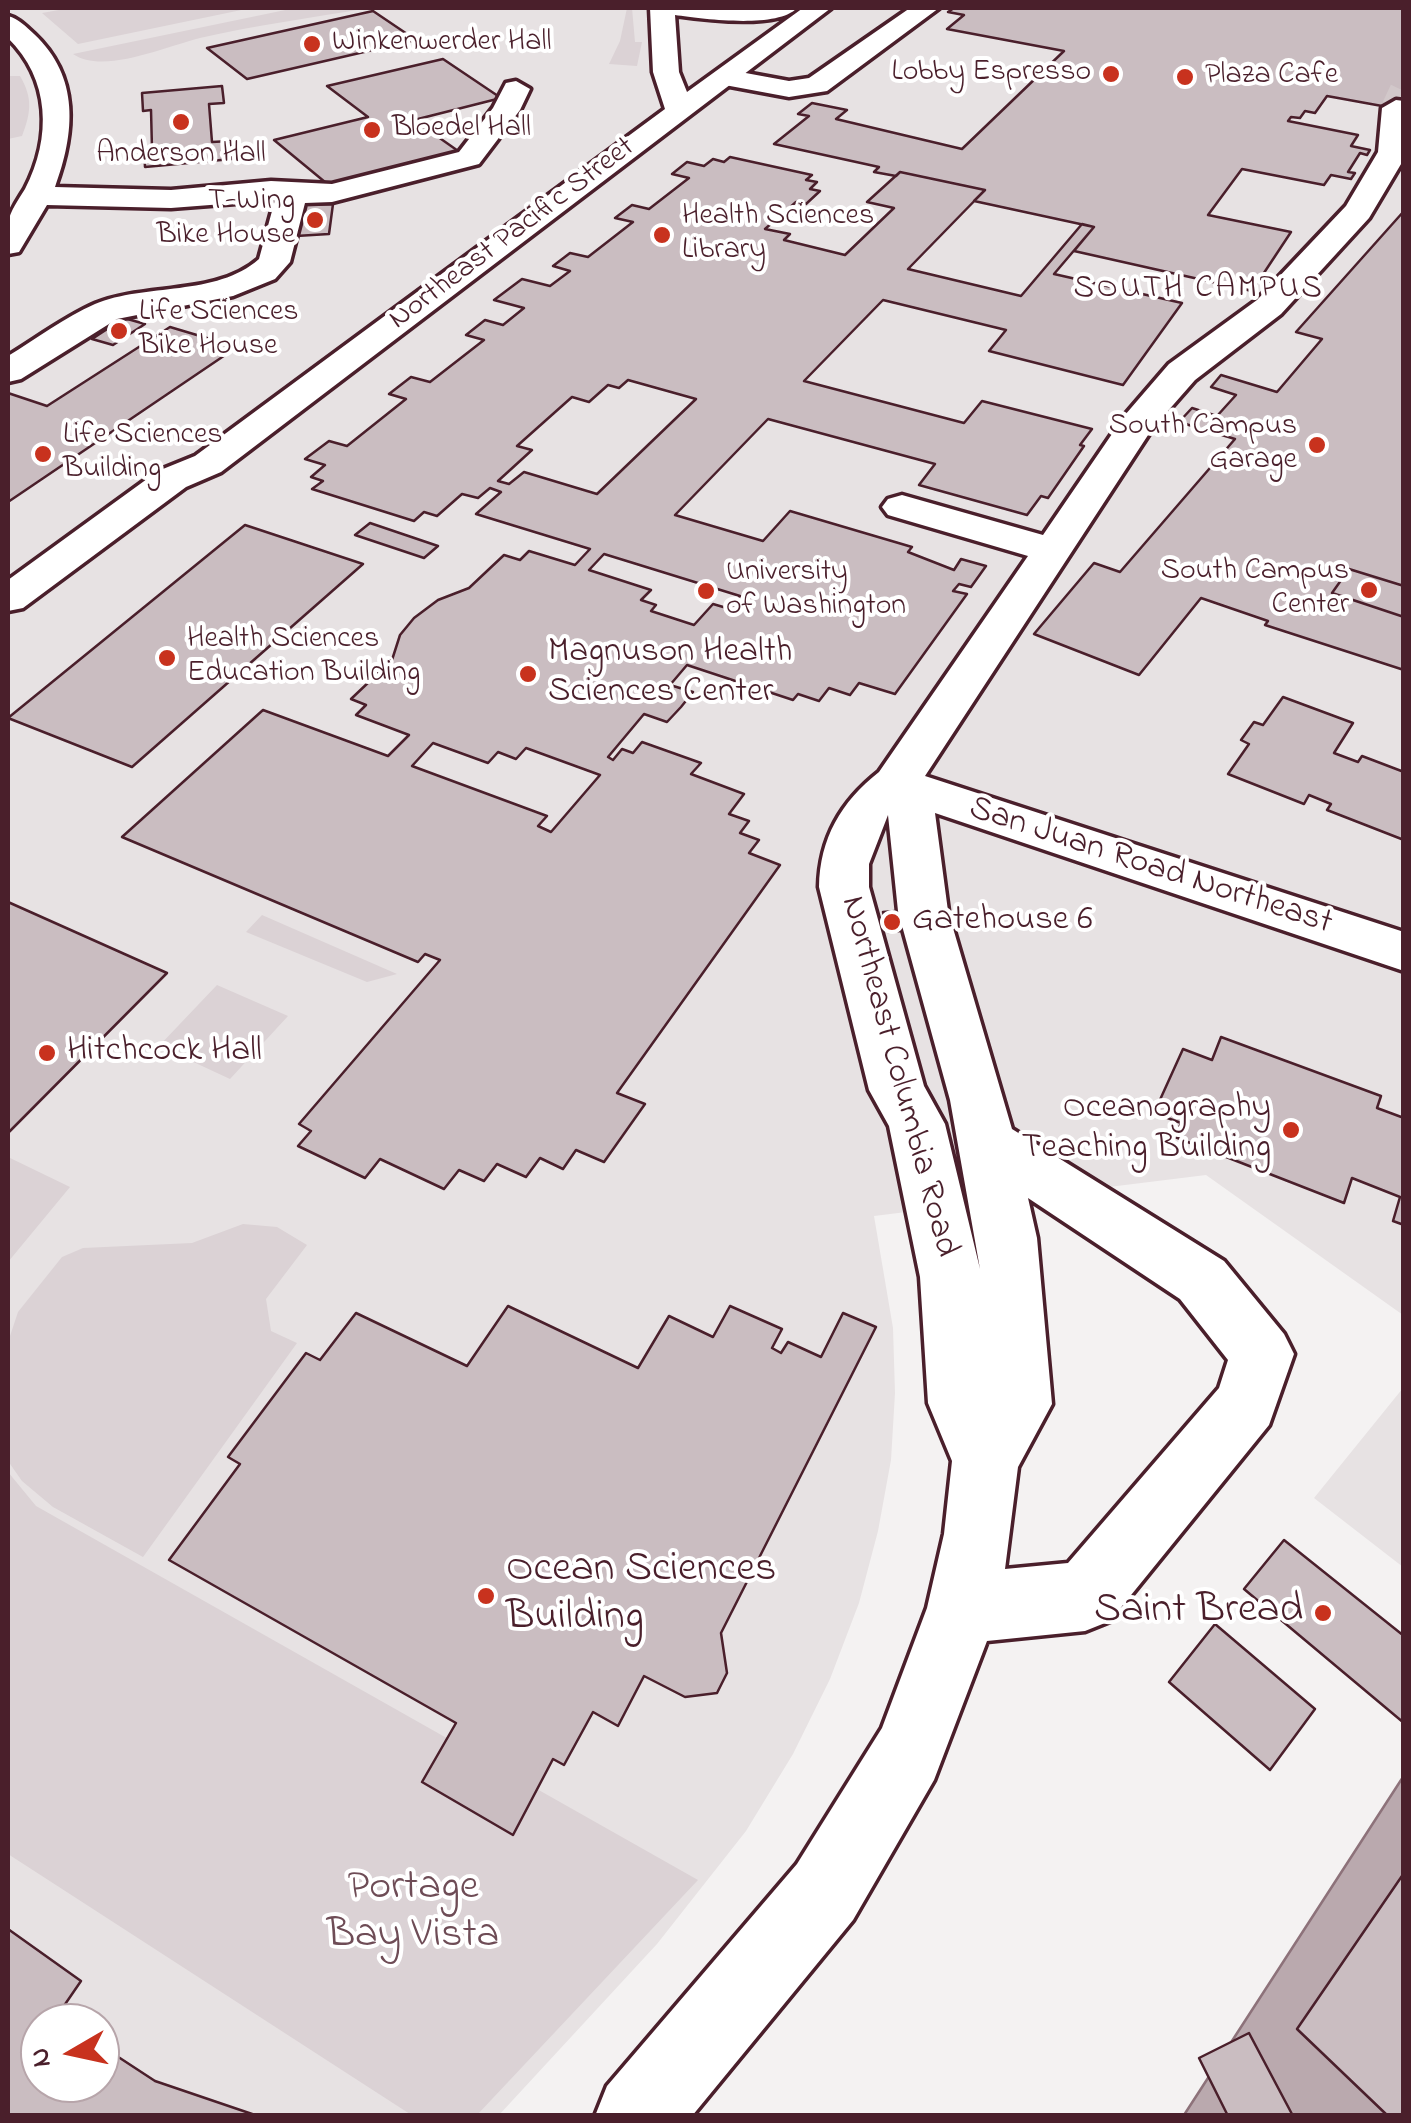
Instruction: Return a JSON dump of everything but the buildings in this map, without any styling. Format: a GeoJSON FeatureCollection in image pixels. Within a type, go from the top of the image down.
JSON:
{"type":"FeatureCollection","features":[{"type":"Feature","properties":{"kind":"street"},"geometry":{"type":"LineString","coordinates":[[662,8],[666,72],[680,110]]}},
{"type":"Feature","properties":{"kind":"street"},"geometry":{"type":"LineString","coordinates":[[676,8],[726,14],[784,8]]}},
{"type":"Feature","properties":{"kind":"street","name":"Northeast Pacific Street"},"geometry":{"type":"LineString","coordinates":[[8,599],[172,480],[208,464],[818,8]]}},
{"type":"Feature","properties":{"kind":"street"},"geometry":{"type":"LineString","coordinates":[[724,77],[779,88],[817,85],[926,8]]}},
{"type":"Feature","properties":{"kind":"street"},"geometry":{"type":"LineString","coordinates":[[8,24],[35,48],[57,93],[60,112],[55,146],[35,196],[8,244]]}},
{"type":"Feature","properties":{"kind":"street"},"geometry":{"type":"LineString","coordinates":[[35,196],[171,199],[270,190],[332,193],[469,158],[506,110],[516,88]]}},
{"type":"Feature","properties":{"kind":"street","name":"Northeast Columbia Road"},"geometry":{"type":"LineString","coordinates":[[985,1461],[960,1403],[951,1277],[917,1124],[897,1090],[844,887],[846,854],[857,822],[870,804],[896,783],[1138,423],[1182,372],[1269,308],[1358,211],[1394,152],[1399,117]]}},
{"type":"Feature","properties":{"kind":"street"},"geometry":{"type":"LineString","coordinates":[[8,372],[89,318],[221,289],[264,272],[274,262],[292,194]]}},
{"type":"Feature","properties":{"kind":"street","name":"Northeast Pacific Street"},"geometry":{"type":"LineString","coordinates":[[8,633],[194,493],[202,485],[208,464]]}},
{"type":"Feature","properties":{"kind":"street"},"geometry":{"type":"LineString","coordinates":[[902,507],[1052,550]]}},
{"type":"Feature","properties":{"kind":"street","name":"Northeast Columbia Road"},"geometry":{"type":"LineString","coordinates":[[896,783],[911,810],[923,911],[986,1141],[1014,1290],[1020,1404],[985,1461]]}},
{"type":"Feature","properties":{"kind":"street","name":"San Juan Road Northeast"},"geometry":{"type":"LineString","coordinates":[[896,783],[1404,952]]}},
{"type":"Feature","properties":{"kind":"street"},"geometry":{"type":"LineString","coordinates":[[962,1608],[1085,1596],[1246,1404],[1262,1354],[1202,1280],[986,1141]]}},
{"type":"Feature","properties":{"kind":"street"},"geometry":{"type":"LineString","coordinates":[[637,2116],[825,1892],[868,1827],[908,1754],[962,1608],[978,1534],[985,1461]]}},
{"type":"Feature","properties":{"kind":"shaded area","name":"University of Washington"},"geometry":{"type":"Polygon","coordinates":[[[8,8],[1403,8],[1403,1315],[1206,1175],[874,1216],[893,1328],[891,1460],[859,1603],[830,1679],[793,1754],[746,1831],[657,1944],[499,2115],[8,2116],[8,8]]]}},
{"type":"Feature","properties":{"kind":"shaded area"},"geometry":{"type":"Polygon","coordinates":[[[1403,1388],[1403,1567],[1314,1498],[1403,1388]]]}},
{"type":"Feature","properties":{"kind":"shaded area"},"geometry":{"type":"Polygon","coordinates":[[[1403,1777],[1403,2115],[1184,2115],[1403,1777]]]}},
{"type":"Feature","properties":{"kind":"green space"},"geometry":{"type":"Polygon","coordinates":[[[70,8],[251,8],[78,44],[42,13],[70,8]]]}},
{"type":"Feature","properties":{"kind":"green space"},"geometry":{"type":"Polygon","coordinates":[[[295,8],[368,8],[221,33],[118,60],[86,60],[73,54],[295,8]]]}},
{"type":"Feature","properties":{"kind":"green space"},"geometry":{"type":"Polygon","coordinates":[[[627,8],[632,8],[635,42],[642,42],[637,66],[609,64],[620,41],[627,8]]]}},
{"type":"Feature","properties":{"kind":"green space"},"geometry":{"type":"Polygon","coordinates":[[[8,76],[20,76],[29,106],[22,136],[8,139],[8,76]]]}},
{"type":"Feature","properties":{"kind":"green space"},"geometry":{"type":"Polygon","coordinates":[[[262,915],[397,974],[367,982],[246,932],[262,915]]]}},
{"type":"Feature","properties":{"kind":"green space"},"geometry":{"type":"Polygon","coordinates":[[[217,985],[288,1016],[230,1079],[159,1046],[217,985]]]}},
{"type":"Feature","properties":{"kind":"green space"},"geometry":{"type":"Polygon","coordinates":[[[8,1157],[70,1187],[8,1262],[8,1157]]]}},
{"type":"Feature","properties":{"kind":"green space"},"geometry":{"type":"Polygon","coordinates":[[[243,1224],[277,1227],[307,1245],[266,1299],[271,1331],[297,1343],[143,1557],[53,1507],[22,1481],[8,1461],[8,1342],[18,1312],[62,1257],[83,1248],[192,1243],[243,1224]]]}},
{"type":"Feature","properties":{"kind":"green space","name":"Portage Bay Vista"},"geometry":{"type":"Polygon","coordinates":[[[8,1472],[36,1506],[698,1880],[477,2115],[413,2116],[8,1854],[8,1472]]]}},
{"type":"Feature","properties":{"kind":"tunnel"},"geometry":{"type":"LineString","coordinates":[[1396,108],[1404,91]]}},
{"type":"Feature","properties":{"kind":"place","name":"Winkenwerder Hall"},"geometry":{"type":"Point","coordinates":[312,44]}},
{"type":"Feature","properties":{"kind":"place","name":"Lobby Espresso"},"geometry":{"type":"Point","coordinates":[1111,74]}},
{"type":"Feature","properties":{"kind":"place","name":"Plaza Cafe"},"geometry":{"type":"Point","coordinates":[1185,77]}},
{"type":"Feature","properties":{"kind":"place","name":"Anderson Hall"},"geometry":{"type":"Point","coordinates":[181,122]}},
{"type":"Feature","properties":{"kind":"place","name":"Bloedel Hall"},"geometry":{"type":"Point","coordinates":[372,130]}},
{"type":"Feature","properties":{"kind":"place","name":"T-Wing Bike House"},"geometry":{"type":"Point","coordinates":[315,220]}},
{"type":"Feature","properties":{"kind":"place","name":"Health Sciences Library"},"geometry":{"type":"Point","coordinates":[662,235]}},
{"type":"Feature","properties":{"kind":"place","name":"Life Sciences Bike House"},"geometry":{"type":"Point","coordinates":[119,331]}},
{"type":"Feature","properties":{"kind":"place","name":"South Campus Garage"},"geometry":{"type":"Point","coordinates":[1317,445]}},
{"type":"Feature","properties":{"kind":"place","name":"Life Sciences Building"},"geometry":{"type":"Point","coordinates":[43,454]}},
{"type":"Feature","properties":{"kind":"place","name":"South Campus Center"},"geometry":{"type":"Point","coordinates":[1369,590]}},
{"type":"Feature","properties":{"kind":"place","name":"University of Washington"},"geometry":{"type":"Point","coordinates":[706,591]}},
{"type":"Feature","properties":{"kind":"place","name":"Health Sciences Education Building"},"geometry":{"type":"Point","coordinates":[167,658]}},
{"type":"Feature","properties":{"kind":"place","name":"Magnuson Health Sciences Center"},"geometry":{"type":"Point","coordinates":[528,674]}},
{"type":"Feature","properties":{"kind":"place","name":"Gatehouse 6"},"geometry":{"type":"Point","coordinates":[892,922]}},
{"type":"Feature","properties":{"kind":"place","name":"Hitchcock Hall"},"geometry":{"type":"Point","coordinates":[47,1053]}},
{"type":"Feature","properties":{"kind":"place","name":"Oceanography Teaching Building"},"geometry":{"type":"Point","coordinates":[1291,1130]}},
{"type":"Feature","properties":{"kind":"place","name":"Ocean Sciences Building"},"geometry":{"type":"Point","coordinates":[486,1596]}},
{"type":"Feature","properties":{"kind":"place","name":"Saint Bread"},"geometry":{"type":"Point","coordinates":[1323,1613]}},
{"type":"Feature","properties":{"kind":"district","name":"SOUTH CAMPUS"},"geometry":{"type":"Point","coordinates":[1199,291]}}]}
